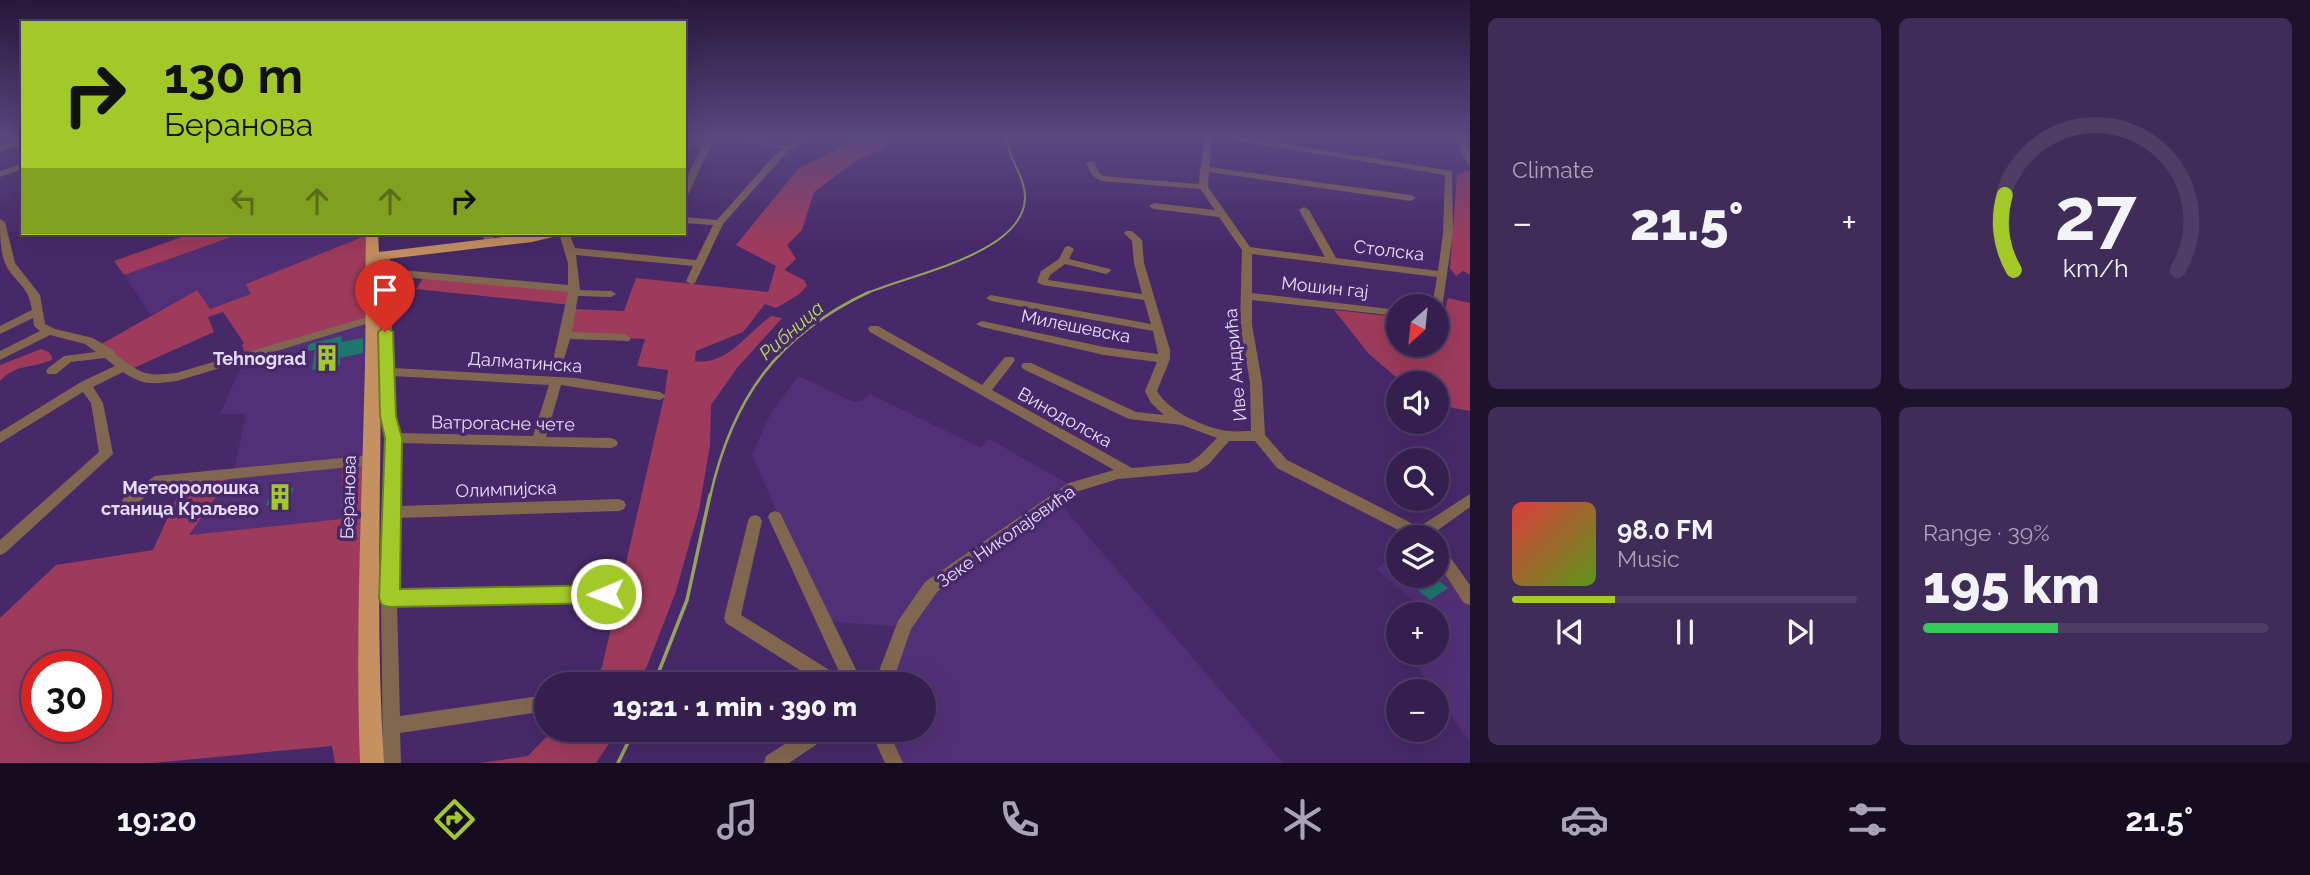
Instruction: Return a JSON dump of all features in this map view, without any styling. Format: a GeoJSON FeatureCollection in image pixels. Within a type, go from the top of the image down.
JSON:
{"type":"FeatureCollection","features":[{"type":"Feature","properties":{"kind":"main road","name":"Беранова"},"geometry":{"type":"LineString","coordinates":[[372,763],[366,659],[372,460],[386,433],[375,318],[379,256],[373,235]]}},
{"type":"Feature","properties":{"kind":"main road"},"geometry":{"type":"LineString","coordinates":[[379,256],[488,238],[527,235]]}},
{"type":"Feature","properties":{"kind":"street"},"geometry":{"type":"LineString","coordinates":[[691,281],[719,223],[763,174]]}},
{"type":"Feature","properties":{"kind":"street"},"geometry":{"type":"LineString","coordinates":[[1098,174],[1101,178],[1203,187]]}},
{"type":"Feature","properties":{"kind":"street"},"geometry":{"type":"LineString","coordinates":[[1203,174],[1203,187],[1247,250]]}},
{"type":"Feature","properties":{"kind":"street"},"geometry":{"type":"LineString","coordinates":[[1230,174],[1410,198]]}},
{"type":"Feature","properties":{"kind":"street"},"geometry":{"type":"LineString","coordinates":[[1440,294],[1448,233],[1449,174]]}},
{"type":"Feature","properties":{"kind":"street"},"geometry":{"type":"LineString","coordinates":[[1154,206],[1220,214]]}},
{"type":"Feature","properties":{"kind":"street","name":"Столска"},"geometry":{"type":"LineString","coordinates":[[1304,210],[1332,261]]}},
{"type":"Feature","properties":{"kind":"street"},"geometry":{"type":"LineString","coordinates":[[686,220],[719,223]]}},
{"type":"Feature","properties":{"kind":"street"},"geometry":{"type":"LineString","coordinates":[[0,222],[3,252],[35,295],[40,326],[49,331],[89,341],[140,378],[167,379],[375,318]]}},
{"type":"Feature","properties":{"kind":"street"},"geometry":{"type":"LineString","coordinates":[[1129,233],[1137,240],[1139,262],[1159,328],[1164,359],[1151,391],[1154,400],[1189,422],[1226,436],[1258,436],[1282,464],[1401,525]]}},
{"type":"Feature","properties":{"kind":"street"},"geometry":{"type":"LineString","coordinates":[[560,356],[575,291],[571,251],[565,235]]}},
{"type":"Feature","properties":{"kind":"street"},"geometry":{"type":"LineString","coordinates":[[1069,249],[1063,261],[1045,273],[1042,282],[1150,298]]}},
{"type":"Feature","properties":{"kind":"street","name":"Столска"},"geometry":{"type":"LineString","coordinates":[[1247,250],[1442,275]]}},
{"type":"Feature","properties":{"kind":"street","name":"Иве Андрића"},"geometry":{"type":"LineString","coordinates":[[1247,250],[1246,326],[1256,382],[1258,436]]}},
{"type":"Feature","properties":{"kind":"street"},"geometry":{"type":"LineString","coordinates":[[571,251],[699,263]]}},
{"type":"Feature","properties":{"kind":"street","name":"Беранова"},"geometry":{"type":"LineString","coordinates":[[379,256],[385,272],[386,433],[393,512],[389,598],[392,763]]}},
{"type":"Feature","properties":{"kind":"street"},"geometry":{"type":"LineString","coordinates":[[1063,261],[1106,271]]}},
{"type":"Feature","properties":{"kind":"street"},"geometry":{"type":"LineString","coordinates":[[385,272],[611,294]]}},
{"type":"Feature","properties":{"kind":"street","name":"Мошин гај"},"geometry":{"type":"LineString","coordinates":[[1247,296],[1386,312]]}},
{"type":"Feature","properties":{"kind":"street"},"geometry":{"type":"LineString","coordinates":[[991,298],[1159,328]]}},
{"type":"Feature","properties":{"kind":"street"},"geometry":{"type":"LineString","coordinates":[[0,330],[37,312]]}},
{"type":"Feature","properties":{"kind":"street","name":"Милешевска"},"geometry":{"type":"LineString","coordinates":[[982,324],[1104,351],[1164,359]]}},
{"type":"Feature","properties":{"kind":"street","name":"Винодолска"},"geometry":{"type":"LineString","coordinates":[[874,329],[1130,473]]}},
{"type":"Feature","properties":{"kind":"street"},"geometry":{"type":"LineString","coordinates":[[0,356],[49,331]]}},
{"type":"Feature","properties":{"kind":"street"},"geometry":{"type":"LineString","coordinates":[[565,335],[625,338]]}},
{"type":"Feature","properties":{"kind":"street"},"geometry":{"type":"LineString","coordinates":[[52,371],[68,359],[110,354]]}},
{"type":"Feature","properties":{"kind":"street","name":"Винодолска"},"geometry":{"type":"LineString","coordinates":[[984,391],[1009,360]]}},
{"type":"Feature","properties":{"kind":"street"},"geometry":{"type":"LineString","coordinates":[[0,438],[85,385],[124,366]]}},
{"type":"Feature","properties":{"kind":"street"},"geometry":{"type":"LineString","coordinates":[[1027,366],[1134,416],[1189,422]]}},
{"type":"Feature","properties":{"kind":"street","name":"Далматинска"},"geometry":{"type":"LineString","coordinates":[[386,372],[556,381],[660,396]]}},
{"type":"Feature","properties":{"kind":"street"},"geometry":{"type":"LineString","coordinates":[[538,441],[556,381]]}},
{"type":"Feature","properties":{"kind":"street"},"geometry":{"type":"LineString","coordinates":[[0,549],[106,454],[97,403],[85,385]]}},
{"type":"Feature","properties":{"kind":"street","name":"Ватрогасне чете"},"geometry":{"type":"LineString","coordinates":[[386,433],[611,443]]}},
{"type":"Feature","properties":{"kind":"street","name":"Зеке Николајевића"},"geometry":{"type":"LineString","coordinates":[[887,672],[904,626],[931,587],[1074,487],[1130,473],[1192,468],[1204,460],[1226,436]]}},
{"type":"Feature","properties":{"kind":"street"},"geometry":{"type":"LineString","coordinates":[[130,500],[155,481],[372,460]]}},
{"type":"Feature","properties":{"kind":"street"},"geometry":{"type":"LineString","coordinates":[[1437,525],[1470,500]]}},
{"type":"Feature","properties":{"kind":"street","name":"Олимпијска"},"geometry":{"type":"LineString","coordinates":[[393,512],[619,505]]}},
{"type":"Feature","properties":{"kind":"street"},"geometry":{"type":"LineString","coordinates":[[775,517],[847,672]]}},
{"type":"Feature","properties":{"kind":"street"},"geometry":{"type":"LineString","coordinates":[[755,521],[732,618],[818,672]]}},
{"type":"Feature","properties":{"kind":"street"},"geometry":{"type":"LineString","coordinates":[[1449,567],[1470,598]]}},
{"type":"Feature","properties":{"kind":"street"},"geometry":{"type":"LineString","coordinates":[[389,598],[606,594]]}},
{"type":"Feature","properties":{"kind":"street"},"geometry":{"type":"LineString","coordinates":[[391,726],[534,705]]}},
{"type":"Feature","properties":{"kind":"street"},"geometry":{"type":"LineString","coordinates":[[774,763],[805,742]]}},
{"type":"Feature","properties":{"kind":"street"},"geometry":{"type":"LineString","coordinates":[[885,742],[894,763]]}},
{"type":"Feature","properties":{"kind":"shaded area"},"geometry":{"type":"Polygon","coordinates":[[[794,174],[839,174],[814,192],[802,230],[787,245],[796,259],[784,270],[804,280],[807,286],[798,295],[776,308],[765,304],[743,332],[696,351],[695,361],[717,358],[736,347],[771,316],[782,318],[737,368],[711,405],[710,445],[699,510],[675,594],[645,672],[598,672],[602,667],[668,370],[637,366],[645,339],[565,335],[571,309],[624,311],[636,278],[768,292],[776,266],[736,245],[794,174]]]}},
{"type":"Feature","properties":{"kind":"shaded area"},"geometry":{"type":"Polygon","coordinates":[[[1470,174],[1470,275],[1463,271],[1456,276],[1450,268],[1457,175],[1470,174]]]}},
{"type":"Feature","properties":{"kind":"shaded area"},"geometry":{"type":"Polygon","coordinates":[[[187,235],[237,235],[124,275],[114,261],[187,235]]]}},
{"type":"Feature","properties":{"kind":"shaded area"},"geometry":{"type":"Polygon","coordinates":[[[238,235],[366,235],[246,284],[252,294],[209,309],[197,290],[151,315],[124,275],[238,235]]]}},
{"type":"Feature","properties":{"kind":"shaded area"},"geometry":{"type":"Polygon","coordinates":[[[372,235],[375,318],[246,356],[242,345],[244,343],[223,312],[208,317],[214,332],[129,370],[98,346],[197,290],[210,309],[251,294],[246,284],[372,235]]]}},
{"type":"Feature","properties":{"kind":"shaded area"},"geometry":{"type":"Polygon","coordinates":[[[425,275],[575,289],[572,305],[416,289],[425,275]]]}},
{"type":"Feature","properties":{"kind":"shaded area"},"geometry":{"type":"Polygon","coordinates":[[[1449,298],[1470,303],[1470,411],[1449,407],[1449,371],[1389,371],[1369,354],[1334,310],[1386,316],[1386,357],[1449,357],[1449,298]]]}},
{"type":"Feature","properties":{"kind":"shaded area"},"geometry":{"type":"Polygon","coordinates":[[[375,318],[372,460],[342,462],[341,519],[188,535],[234,471],[246,414],[220,414],[246,356],[375,318]]]}},
{"type":"Feature","properties":{"kind":"shaded area"},"geometry":{"type":"Polygon","coordinates":[[[41,349],[49,352],[53,359],[20,368],[0,381],[0,365],[41,349]]]}},
{"type":"Feature","properties":{"kind":"shaded area"},"geometry":{"type":"Polygon","coordinates":[[[798,376],[854,402],[862,401],[870,394],[981,448],[989,439],[1074,487],[1056,499],[1283,763],[894,763],[884,742],[936,742],[936,672],[887,672],[904,627],[823,621],[752,454],[771,413],[798,376]]]}},
{"type":"Feature","properties":{"kind":"shaded area"},"geometry":{"type":"Polygon","coordinates":[[[372,460],[372,763],[335,763],[332,746],[152,763],[0,763],[0,618],[56,565],[153,550],[187,475],[234,471],[189,535],[341,519],[342,462],[372,460]]]}},
{"type":"Feature","properties":{"kind":"shaded area"},"geometry":{"type":"Polygon","coordinates":[[[1386,561],[1386,577],[1376,569],[1386,561]]]}},
{"type":"Feature","properties":{"kind":"shaded area"},"geometry":{"type":"Polygon","coordinates":[[[1449,567],[1470,598],[1470,742],[1449,712],[1449,679],[1425,679],[1415,665],[1449,665],[1449,602],[1415,602],[1398,588],[1449,588],[1449,567]]]}},
{"type":"Feature","properties":{"kind":"shaded area"},"geometry":{"type":"Polygon","coordinates":[[[541,742],[610,742],[596,763],[480,763],[528,756],[541,742]]]}},
{"type":"Feature","properties":{"kind":"building","name":"Tehnograd"},"geometry":{"type":"Polygon","coordinates":[[[342,336],[341,342],[363,338],[363,353],[340,358],[340,365],[312,370],[315,350],[307,351],[309,344],[342,336]]]}},
{"type":"Feature","properties":{"kind":"building","name":"Метеоролошка станица Краљево"},"geometry":{"type":"Polygon","coordinates":[[[294,488],[288,503],[266,505],[272,490],[294,488]]]}},
{"type":"Feature","properties":{"kind":"building"},"geometry":{"type":"Polygon","coordinates":[[[1416,588],[1448,588],[1430,600],[1416,588]]]}},
{"type":"Feature","properties":{"kind":"waterway","name":"Рибница"},"geometry":{"type":"LineString","coordinates":[[866,294],[960,260],[1005,235],[1019,218],[1025,199],[1019,174]]}},
{"type":"Feature","properties":{"kind":"waterway","name":"Рибница"},"geometry":{"type":"LineString","coordinates":[[710,497],[731,430],[763,374],[808,328],[866,294]]}},
{"type":"Feature","properties":{"kind":"waterway","name":"Рибница"},"geometry":{"type":"LineString","coordinates":[[659,672],[687,600],[710,495]]}},
{"type":"Feature","properties":{"kind":"waterway","name":"Рибница"},"geometry":{"type":"LineString","coordinates":[[618,763],[628,742]]}},
{"type":"Feature","properties":{"kind":"place","name":"Tehnograd"},"geometry":{"type":"Point","coordinates":[327,358]}},
{"type":"Feature","properties":{"kind":"place","name":"Метеоролошка станица Краљево"},"geometry":{"type":"Point","coordinates":[280,497]}},
{"type":"Feature","properties":{"kind":"route"},"geometry":{"type":"LineString","coordinates":[[385,332],[388,416],[393,438],[389,598],[606,594]]}}]}
